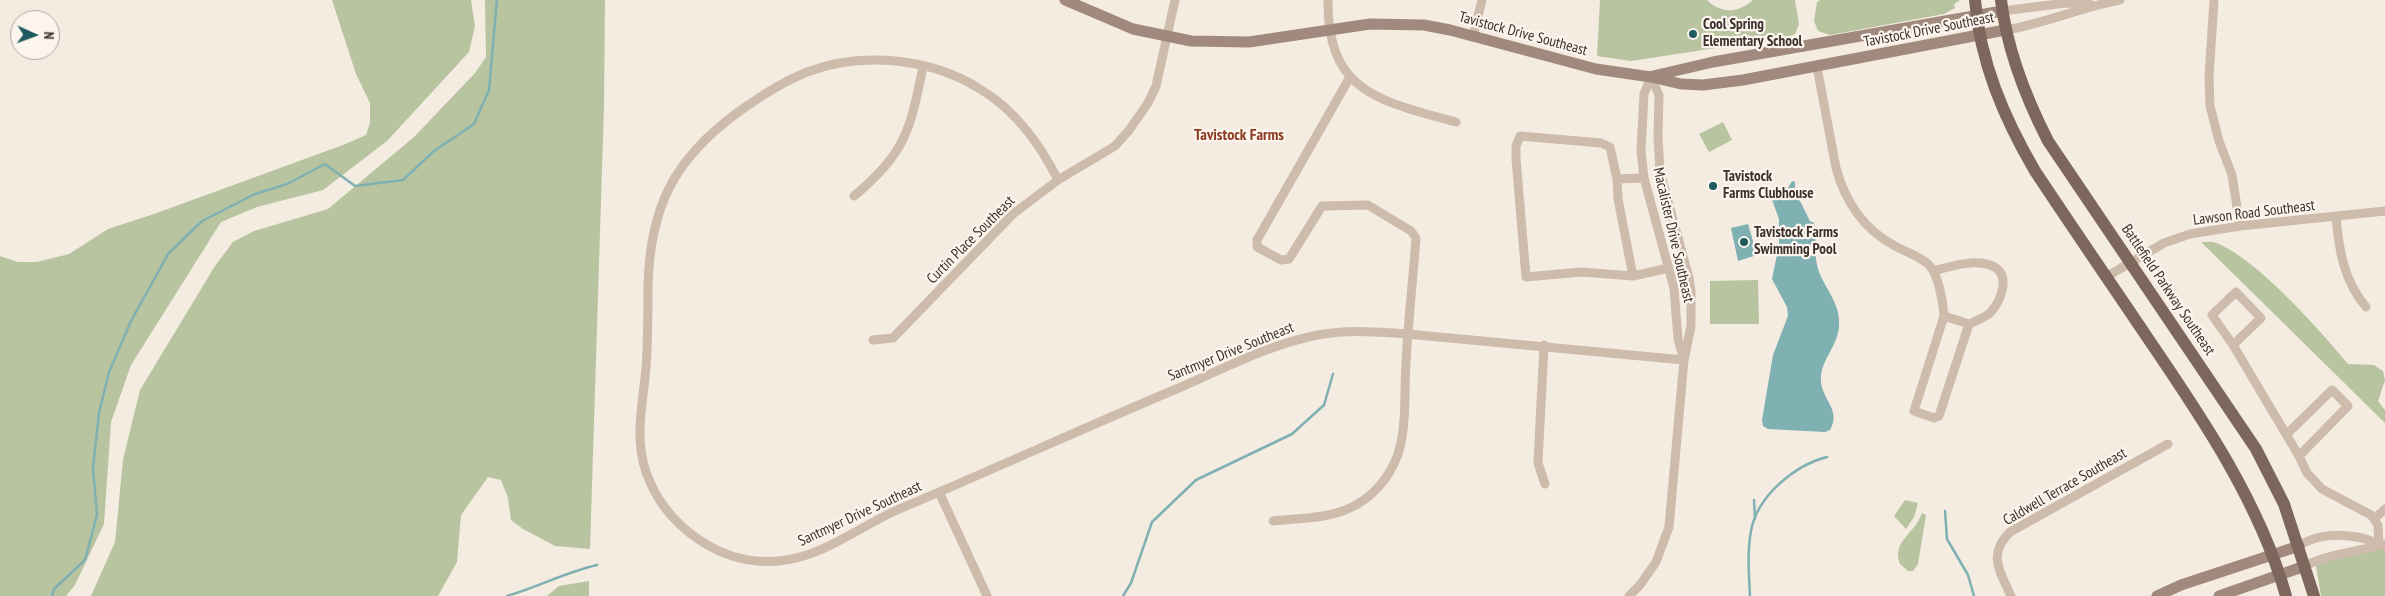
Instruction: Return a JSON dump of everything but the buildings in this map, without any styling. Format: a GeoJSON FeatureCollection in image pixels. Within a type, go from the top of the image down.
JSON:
{"type":"FeatureCollection","features":[{"type":"Feature","properties":{"kind":"main road"},"geometry":{"type":"LineString","coordinates":[[1975,0],[1979,35],[1994,86],[2017,141],[2205,423],[2239,482],[2286,596]]}},
{"type":"Feature","properties":{"kind":"main road","name":"Battlefield Parkway Southeast"},"geometry":{"type":"LineString","coordinates":[[2001,6],[2005,30],[2025,95],[2048,141],[2256,449],[2284,504],[2314,596]]}},
{"type":"Feature","properties":{"kind":"street","name":"Tavistock Drive Southeast"},"geometry":{"type":"LineString","coordinates":[[1065,0],[1133,29],[1165,37],[1205,43],[1241,43],[1370,24],[1424,25],[1596,69],[1652,77],[1681,84],[1702,85],[1743,80],[2005,30]]}},
{"type":"Feature","properties":{"kind":"street","name":"Curtin Place Southeast"},"geometry":{"type":"LineString","coordinates":[[873,340],[893,338],[1013,214],[1058,180],[1115,146],[1137,120],[1156,86],[1165,37],[1175,0]]}},
{"type":"Feature","properties":{"kind":"street"},"geometry":{"type":"LineString","coordinates":[[1328,0],[1334,52],[1340,66],[1350,77],[1370,94],[1414,111],[1456,122]]}},
{"type":"Feature","properties":{"kind":"street"},"geometry":{"type":"LineString","coordinates":[[1473,36],[1482,0]]}},
{"type":"Feature","properties":{"kind":"street"},"geometry":{"type":"LineString","coordinates":[[2005,30],[2022,28],[2095,4],[2120,0]]}},
{"type":"Feature","properties":{"kind":"street"},"geometry":{"type":"LineString","coordinates":[[2214,0],[2209,77],[2210,106],[2219,141],[2232,175],[2240,226]]}},
{"type":"Feature","properties":{"kind":"street"},"geometry":{"type":"LineString","coordinates":[[2001,6],[2066,3],[2095,4]]}},
{"type":"Feature","properties":{"kind":"street","name":"Tavistock Drive Southeast"},"geometry":{"type":"LineString","coordinates":[[1652,77],[1713,62],[1976,15],[2001,6]]}},
{"type":"Feature","properties":{"kind":"street","name":"Santmyer Drive Southeast"},"geometry":{"type":"LineString","coordinates":[[1058,180],[1045,154],[1005,109],[981,89],[949,74],[898,62],[868,60],[836,64],[808,71],[782,83],[723,123],[689,157],[679,170],[661,206],[651,241],[646,371],[639,437],[642,459],[651,485],[670,516],[680,526],[708,545],[723,552],[757,560],[776,561],[813,553],[830,546],[884,516],[1130,408],[1284,344],[1304,338],[1342,332],[1407,334],[1544,345],[1684,360]]}},
{"type":"Feature","properties":{"kind":"street"},"geometry":{"type":"LineString","coordinates":[[1817,66],[1836,168],[1854,209],[1875,234],[1920,258],[1930,265],[1933,271],[1944,316],[1914,412],[1934,418],[1939,416],[1970,324]]}},
{"type":"Feature","properties":{"kind":"street"},"geometry":{"type":"LineString","coordinates":[[854,196],[884,169],[905,138],[912,122],[923,67]]}},
{"type":"Feature","properties":{"kind":"street"},"geometry":{"type":"LineString","coordinates":[[1274,520],[1340,512],[1364,500],[1384,480],[1398,454],[1401,441],[1407,334],[1416,238],[1410,231],[1368,205],[1322,206],[1289,260],[1281,260],[1257,247],[1257,240],[1350,77]]}},
{"type":"Feature","properties":{"kind":"street","name":"Macalister Drive Southeast"},"geometry":{"type":"LineString","coordinates":[[1652,77],[1644,94],[1641,151],[1644,178],[1669,268],[1677,305],[1678,339],[1684,360]]}},
{"type":"Feature","properties":{"kind":"street","name":"Macalister Drive Southeast"},"geometry":{"type":"LineString","coordinates":[[1629,596],[1640,585],[1656,562],[1668,527],[1684,360],[1692,326],[1691,291],[1660,172],[1658,136],[1659,95],[1652,77]]}},
{"type":"Feature","properties":{"kind":"street"},"geometry":{"type":"LineString","coordinates":[[1634,276],[1618,198],[1612,151],[1606,144],[1520,136],[1516,146],[1516,159],[1526,277],[1581,272],[1634,276],[1669,268]]}},
{"type":"Feature","properties":{"kind":"street"},"geometry":{"type":"LineString","coordinates":[[1617,179],[1644,178]]}},
{"type":"Feature","properties":{"kind":"street","name":"Lawson Road Southeast"},"geometry":{"type":"LineString","coordinates":[[2106,277],[2129,262],[2172,239],[2210,230],[2385,211]]}},
{"type":"Feature","properties":{"kind":"street"},"geometry":{"type":"LineString","coordinates":[[2336,217],[2344,271],[2358,298],[2366,307]]}},
{"type":"Feature","properties":{"kind":"street"},"geometry":{"type":"LineString","coordinates":[[1933,271],[1957,265],[1990,264],[2000,272],[2004,286],[2000,298],[1986,316],[1970,324],[1944,316]]}},
{"type":"Feature","properties":{"kind":"street"},"geometry":{"type":"LineString","coordinates":[[2233,345],[2260,318],[2236,292],[2212,315],[2233,345],[2287,434],[2307,473],[2322,488],[2371,514],[2378,525],[2382,545]]}},
{"type":"Feature","properties":{"kind":"street"},"geometry":{"type":"LineString","coordinates":[[1544,345],[1538,463],[1545,484]]}},
{"type":"Feature","properties":{"kind":"street"},"geometry":{"type":"LineString","coordinates":[[2287,434],[2332,390],[2348,406],[2298,456]]}},
{"type":"Feature","properties":{"kind":"street","name":"Caldwell Terrace Southeast"},"geometry":{"type":"LineString","coordinates":[[2011,596],[1997,564],[1996,552],[2000,542],[2010,532],[2168,444]]}},
{"type":"Feature","properties":{"kind":"street"},"geometry":{"type":"LineString","coordinates":[[939,492],[987,596]]}},
{"type":"Feature","properties":{"kind":"street"},"geometry":{"type":"LineString","coordinates":[[2375,518],[2385,509]]}},
{"type":"Feature","properties":{"kind":"street"},"geometry":{"type":"LineString","coordinates":[[2157,596],[2188,583],[2271,556],[2306,542],[2331,536],[2362,538],[2382,545]]}},
{"type":"Feature","properties":{"kind":"street"},"geometry":{"type":"LineString","coordinates":[[2219,596],[2279,576],[2315,560],[2351,554],[2382,545]]}},
{"type":"Feature","properties":{"kind":"green space"},"geometry":{"type":"Polygon","coordinates":[[[332,0],[471,0],[475,26],[469,52],[387,141],[323,190],[257,207],[221,222],[131,365],[111,422],[104,524],[75,585],[66,596],[0,596],[0,256],[18,262],[37,262],[69,254],[108,229],[154,214],[366,135],[370,123],[370,103],[356,74],[332,0]]]}},
{"type":"Feature","properties":{"kind":"green space"},"geometry":{"type":"Polygon","coordinates":[[[485,0],[605,0],[604,106],[590,549],[555,546],[523,529],[511,520],[508,498],[501,480],[488,477],[461,515],[457,562],[438,596],[91,596],[115,542],[123,460],[140,390],[215,266],[233,242],[254,231],[328,209],[414,137],[475,73],[486,57],[485,0]]]}},
{"type":"Feature","properties":{"kind":"green space","name":"Cool Spring Elementary School"},"geometry":{"type":"Polygon","coordinates":[[[1600,0],[1707,0],[1718,8],[1730,10],[1742,7],[1753,0],[1795,0],[1799,24],[1795,34],[1788,37],[1631,61],[1597,56],[1600,0]]]}},
{"type":"Feature","properties":{"kind":"green space"},"geometry":{"type":"Polygon","coordinates":[[[1820,0],[1960,0],[1954,4],[1955,8],[1944,14],[1830,35],[1818,31],[1814,21],[1817,2],[1820,0]]]}},
{"type":"Feature","properties":{"kind":"green space"},"geometry":{"type":"Polygon","coordinates":[[[1723,122],[1732,140],[1709,152],[1699,134],[1723,122]]]}},
{"type":"Feature","properties":{"kind":"green space"},"geometry":{"type":"Polygon","coordinates":[[[2201,242],[2216,243],[2249,263],[2305,315],[2348,364],[2374,365],[2383,371],[2385,380],[2378,401],[2385,410],[2385,423],[2201,242]]]}},
{"type":"Feature","properties":{"kind":"green space"},"geometry":{"type":"Polygon","coordinates":[[[1758,280],[1759,324],[1710,324],[1710,281],[1758,280]]]}},
{"type":"Feature","properties":{"kind":"green space"},"geometry":{"type":"Polygon","coordinates":[[[1905,500],[1918,503],[1914,517],[1906,529],[1894,516],[1905,500]]]}},
{"type":"Feature","properties":{"kind":"green space"},"geometry":{"type":"Polygon","coordinates":[[[1922,513],[1926,515],[1918,564],[1913,571],[1908,571],[1900,564],[1899,549],[1901,543],[1915,526],[1922,513]]]}},
{"type":"Feature","properties":{"kind":"green space"},"geometry":{"type":"Polygon","coordinates":[[[2385,539],[2385,596],[2321,596],[2315,560],[2379,545],[2385,539]]]}},
{"type":"Feature","properties":{"kind":"green space"},"geometry":{"type":"Polygon","coordinates":[[[589,581],[589,596],[547,596],[559,586],[589,581]]]}},
{"type":"Feature","properties":{"kind":"water"},"geometry":{"type":"Polygon","coordinates":[[[1792,181],[1795,182],[1795,191],[1810,221],[1814,223],[1819,273],[1834,302],[1839,317],[1836,340],[1821,373],[1822,387],[1834,416],[1830,430],[1825,432],[1768,429],[1763,426],[1762,420],[1773,355],[1788,316],[1787,307],[1772,279],[1779,245],[1779,219],[1771,197],[1775,191],[1787,190],[1792,181]]]}},
{"type":"Feature","properties":{"kind":"water","name":"Tavistock Farms Swimming Pool"},"geometry":{"type":"Polygon","coordinates":[[[1748,224],[1757,255],[1738,261],[1731,228],[1748,224]]]}},
{"type":"Feature","properties":{"kind":"waterway"},"geometry":{"type":"LineString","coordinates":[[52,596],[54,589],[85,560],[97,515],[93,468],[99,413],[109,372],[131,321],[168,254],[202,221],[255,194],[287,184],[325,164],[355,186],[403,180],[434,151],[474,124],[489,90],[497,0]]}},
{"type":"Feature","properties":{"kind":"waterway"},"geometry":{"type":"LineString","coordinates":[[1123,596],[1131,583],[1152,522],[1196,480],[1292,434],[1324,405],[1333,374]]}},
{"type":"Feature","properties":{"kind":"waterway"},"geometry":{"type":"LineString","coordinates":[[1750,596],[1750,539],[1755,518],[1761,506],[1769,494],[1790,475],[1802,467],[1827,457]]}},
{"type":"Feature","properties":{"kind":"waterway"},"geometry":{"type":"LineString","coordinates":[[1754,500],[1755,519]]}},
{"type":"Feature","properties":{"kind":"waterway"},"geometry":{"type":"LineString","coordinates":[[1945,511],[1947,539],[1968,575],[1974,596]]}},
{"type":"Feature","properties":{"kind":"waterway"},"geometry":{"type":"LineString","coordinates":[[507,596],[597,565]]}},
{"type":"Feature","properties":{"kind":"place","name":"Cool Spring Elementary School"},"geometry":{"type":"Point","coordinates":[1693,34]}},
{"type":"Feature","properties":{"kind":"place","name":"Tavistock Farms Clubhouse"},"geometry":{"type":"Point","coordinates":[1713,186]}},
{"type":"Feature","properties":{"kind":"place","name":"Tavistock Farms Swimming Pool"},"geometry":{"type":"Point","coordinates":[1744,242]}},
{"type":"Feature","properties":{"kind":"district","name":"Tavistock Farms"},"geometry":{"type":"Point","coordinates":[1239,135]}}]}
